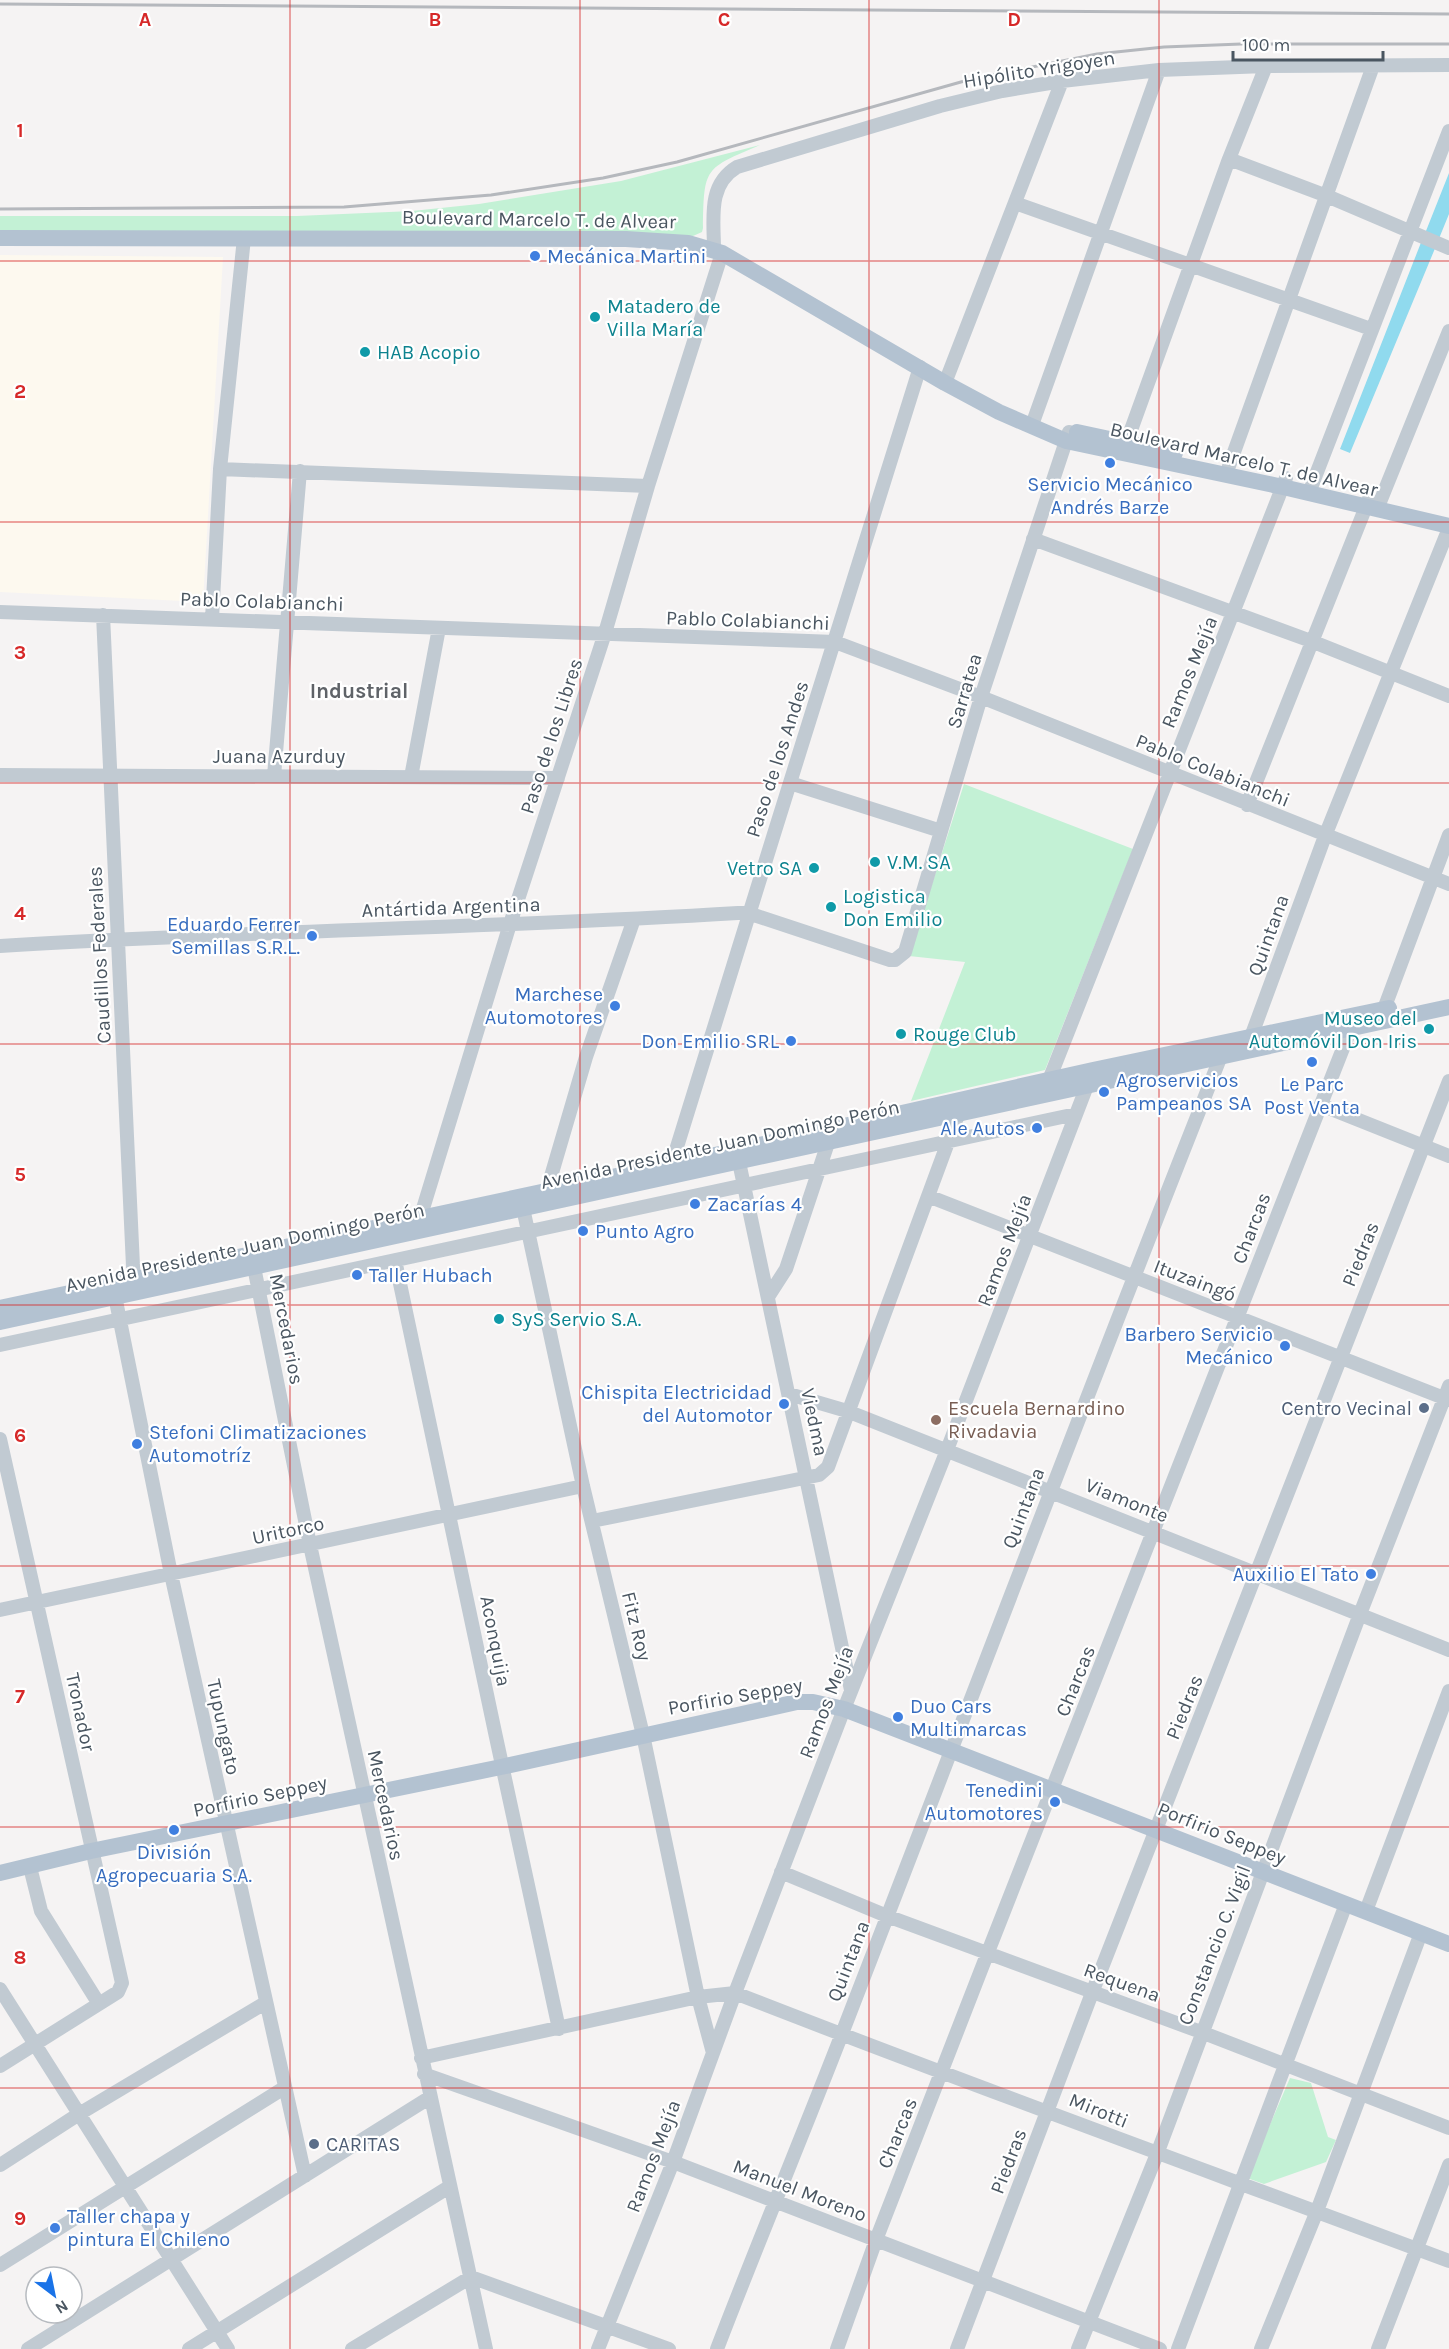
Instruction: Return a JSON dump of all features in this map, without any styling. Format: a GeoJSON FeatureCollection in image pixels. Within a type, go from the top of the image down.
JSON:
{"type":"FeatureCollection","features":[{"type":"Feature","properties":{"kind":"main road","name":"Boulevard Marcelo T. de Alvear"},"geometry":{"type":"LineString","coordinates":[[0,238],[626,239],[688,243],[718,252],[945,383],[999,412],[1032,425],[1068,436],[1372,503],[1449,516]]}},
{"type":"Feature","properties":{"kind":"main road","name":"Boulevard Marcelo T. de Alvear"},"geometry":{"type":"LineString","coordinates":[[1068,436],[1127,441],[1229,466],[1284,483],[1312,485],[1449,527]]}},
{"type":"Feature","properties":{"kind":"main road","name":"Avenida Presidente Juan Domingo Perón"},"geometry":{"type":"LineString","coordinates":[[0,1322],[115,1296],[134,1286],[418,1224],[523,1208],[958,1115],[1090,1077],[1251,1037],[1449,995]]}},
{"type":"Feature","properties":{"kind":"main road","name":"Avenida Presidente Juan Domingo Perón"},"geometry":{"type":"LineString","coordinates":[[0,1308],[254,1267],[547,1190],[1049,1080],[1090,1077],[1221,1056],[1449,1007]]}},
{"type":"Feature","properties":{"kind":"main road","name":"Porfirio Seppey"},"geometry":{"type":"LineString","coordinates":[[0,1873],[92,1851],[364,1796],[797,1702],[813,1702],[844,1709],[1053,1788],[1263,1873],[1449,1944]]}},
{"type":"Feature","properties":{"kind":"street","name":"Hipólito Yrigoyen"},"geometry":{"type":"LineString","coordinates":[[718,252],[717,189],[722,178],[737,167],[950,104],[1002,91],[1062,81],[1158,70],[1266,66],[1449,65]]}},
{"type":"Feature","properties":{"kind":"street"},"geometry":{"type":"LineString","coordinates":[[1127,441],[1229,159],[1266,66]]}},
{"type":"Feature","properties":{"kind":"street"},"geometry":{"type":"LineString","coordinates":[[1229,466],[1372,66]]}},
{"type":"Feature","properties":{"kind":"street"},"geometry":{"type":"LineString","coordinates":[[1032,425],[1158,70]]}},
{"type":"Feature","properties":{"kind":"street"},"geometry":{"type":"LineString","coordinates":[[945,383],[1062,81]]}},
{"type":"Feature","properties":{"kind":"street"},"geometry":{"type":"LineString","coordinates":[[1312,485],[1371,329],[1417,235],[1449,131]]}},
{"type":"Feature","properties":{"kind":"street"},"geometry":{"type":"LineString","coordinates":[[1229,159],[1326,196],[1443,246]]}},
{"type":"Feature","properties":{"kind":"street"},"geometry":{"type":"LineString","coordinates":[[1015,202],[1371,329]]}},
{"type":"Feature","properties":{"kind":"street"},"geometry":{"type":"LineString","coordinates":[[212,619],[220,469],[244,238]]}},
{"type":"Feature","properties":{"kind":"street","name":"Paso de los Libres"},"geometry":{"type":"LineString","coordinates":[[418,1224],[510,924],[605,633],[718,252]]}},
{"type":"Feature","properties":{"kind":"street"},"geometry":{"type":"LineString","coordinates":[[1247,805],[1311,642],[1449,331]]}},
{"type":"Feature","properties":{"kind":"street"},"geometry":{"type":"LineString","coordinates":[[1435,366],[1449,372]]}},
{"type":"Feature","properties":{"kind":"street","name":"Paso de los Andes"},"geometry":{"type":"LineString","coordinates":[[672,1163],[748,913],[920,367]]}},
{"type":"Feature","properties":{"kind":"street","name":"Sarratea"},"geometry":{"type":"LineString","coordinates":[[895,960],[905,952],[981,697],[1068,436]]}},
{"type":"Feature","properties":{"kind":"street"},"geometry":{"type":"LineString","coordinates":[[220,469],[648,486]]}},
{"type":"Feature","properties":{"kind":"street"},"geometry":{"type":"LineString","coordinates":[[274,776],[300,471]]}},
{"type":"Feature","properties":{"kind":"street","name":"Ramos Mejía"},"geometry":{"type":"LineString","coordinates":[[1049,1080],[1284,483]]}},
{"type":"Feature","properties":{"kind":"street","name":"Quintana"},"geometry":{"type":"LineString","coordinates":[[1251,1037],[1325,836],[1449,527]]}},
{"type":"Feature","properties":{"kind":"street"},"geometry":{"type":"LineString","coordinates":[[1034,539],[1449,696]]}},
{"type":"Feature","properties":{"kind":"street","name":"Pablo Colabianchi"},"geometry":{"type":"LineString","coordinates":[[0,612],[439,628],[836,638],[1247,805],[1449,884]]}},
{"type":"Feature","properties":{"kind":"street","name":"Caudillos Federales"},"geometry":{"type":"LineString","coordinates":[[103,615],[134,1286]]}},
{"type":"Feature","properties":{"kind":"street"},"geometry":{"type":"LineString","coordinates":[[621,627],[836,638]]}},
{"type":"Feature","properties":{"kind":"street"},"geometry":{"type":"LineString","coordinates":[[411,777],[439,628]]}},
{"type":"Feature","properties":{"kind":"street","name":"Juana Azurduy"},"geometry":{"type":"LineString","coordinates":[[0,775],[558,778]]}},
{"type":"Feature","properties":{"kind":"street"},"geometry":{"type":"LineString","coordinates":[[790,783],[941,831]]}},
{"type":"Feature","properties":{"kind":"street"},"geometry":{"type":"LineString","coordinates":[[1384,1009],[1449,835]]}},
{"type":"Feature","properties":{"kind":"street","name":"Antártida Argentina"},"geometry":{"type":"LineString","coordinates":[[0,946],[748,913],[895,960]]}},
{"type":"Feature","properties":{"kind":"street"},"geometry":{"type":"LineString","coordinates":[[547,1190],[586,1057],[634,919]]}},
{"type":"Feature","properties":{"kind":"street","name":"Charcas"},"geometry":{"type":"LineString","coordinates":[[837,2349],[876,2240],[988,1952],[1155,1532],[1351,1028]]}},
{"type":"Feature","properties":{"kind":"street"},"geometry":{"type":"LineString","coordinates":[[1221,1056],[1251,1037]]}},
{"type":"Feature","properties":{"kind":"street","name":"Quintana"},"geometry":{"type":"LineString","coordinates":[[717,2349],[842,2035],[1133,1276],[1221,1056]]}},
{"type":"Feature","properties":{"kind":"street","name":"Ramos Mejía"},"geometry":{"type":"LineString","coordinates":[[598,2349],[673,2162],[781,1872],[947,1450],[1090,1077]]}},
{"type":"Feature","properties":{"kind":"street","name":"Piedras"},"geometry":{"type":"LineString","coordinates":[[957,2349],[1092,1993],[1449,1081]]}},
{"type":"Feature","properties":{"kind":"street"},"geometry":{"type":"LineString","coordinates":[[1321,1105],[1449,1156]]}},
{"type":"Feature","properties":{"kind":"street"},"geometry":{"type":"LineString","coordinates":[[0,1345],[1076,1114]]}},
{"type":"Feature","properties":{"kind":"street"},"geometry":{"type":"LineString","coordinates":[[592,1521],[806,1477],[819,1474],[828,1467],[958,1115]]}},
{"type":"Feature","properties":{"kind":"street"},"geometry":{"type":"LineString","coordinates":[[768,1297],[786,1269],[828,1143]]}},
{"type":"Feature","properties":{"kind":"street","name":"Viedma"},"geometry":{"type":"LineString","coordinates":[[740,1162],[851,1690]]}},
{"type":"Feature","properties":{"kind":"street","name":"Ituzaingó"},"geometry":{"type":"LineString","coordinates":[[928,1196],[1340,1357],[1447,1395]]}},
{"type":"Feature","properties":{"kind":"street","name":"Fitz Roy"},"geometry":{"type":"LineString","coordinates":[[523,1208],[583,1486],[643,1735],[698,1997],[713,2053]]}},
{"type":"Feature","properties":{"kind":"street","name":"Aconquija"},"geometry":{"type":"LineString","coordinates":[[395,1260],[501,1767],[559,2030]]}},
{"type":"Feature","properties":{"kind":"street","name":"Mercedarios"},"geometry":{"type":"LineString","coordinates":[[254,1267],[310,1545],[429,2098],[486,2349]]}},
{"type":"Feature","properties":{"kind":"street","name":"Tupungato"},"geometry":{"type":"LineString","coordinates":[[115,1296],[171,1574],[304,2176]]}},
{"type":"Feature","properties":{"kind":"street","name":"Viamonte"},"geometry":{"type":"LineString","coordinates":[[789,1394],[847,1411],[1449,1650]]}},
{"type":"Feature","properties":{"kind":"street","name":"Constancio C. Vigil"},"geometry":{"type":"LineString","coordinates":[[1078,2349],[1157,2154],[1360,1614],[1447,1395]]}},
{"type":"Feature","properties":{"kind":"street","name":"Tronador"},"geometry":{"type":"LineString","coordinates":[[0,1439],[122,1983],[118,1992],[99,2004]]}},
{"type":"Feature","properties":{"kind":"street","name":"Uritorco"},"geometry":{"type":"LineString","coordinates":[[0,1610],[583,1486]]}},
{"type":"Feature","properties":{"kind":"street"},"geometry":{"type":"LineString","coordinates":[[1366,1911],[1449,1691]]}},
{"type":"Feature","properties":{"kind":"street"},"geometry":{"type":"LineString","coordinates":[[0,2066],[99,2004],[41,1911],[30,1867]]}},
{"type":"Feature","properties":{"kind":"street","name":"Requena"},"geometry":{"type":"LineString","coordinates":[[781,1872],[887,1916],[1201,2032],[1449,2128]]}},
{"type":"Feature","properties":{"kind":"street"},"geometry":{"type":"LineString","coordinates":[[1178,2349],[1346,1904]]}},
{"type":"Feature","properties":{"kind":"street"},"geometry":{"type":"LineString","coordinates":[[1261,2349],[1317,2211],[1421,1933]]}},
{"type":"Feature","properties":{"kind":"street"},"geometry":{"type":"LineString","coordinates":[[0,1989],[228,2349]]}},
{"type":"Feature","properties":{"kind":"street"},"geometry":{"type":"LineString","coordinates":[[421,2058],[559,2030],[698,1997],[735,1993]]}},
{"type":"Feature","properties":{"kind":"street","name":"Mirotti"},"geometry":{"type":"LineString","coordinates":[[735,1993],[1047,2110],[1157,2154],[1449,2261]]}},
{"type":"Feature","properties":{"kind":"street"},"geometry":{"type":"LineString","coordinates":[[0,2165],[79,2114],[265,2003]]}},
{"type":"Feature","properties":{"kind":"street","name":"Manuel Moreno"},"geometry":{"type":"LineString","coordinates":[[424,2074],[673,2162],[1160,2349]]}},
{"type":"Feature","properties":{"kind":"street"},"geometry":{"type":"LineString","coordinates":[[0,2265],[284,2088]]}},
{"type":"Feature","properties":{"kind":"street"},"geometry":{"type":"LineString","coordinates":[[28,2349],[429,2098]]}},
{"type":"Feature","properties":{"kind":"street"},"geometry":{"type":"LineString","coordinates":[[1378,2349],[1449,2165]]}},
{"type":"Feature","properties":{"kind":"street"},"geometry":{"type":"LineString","coordinates":[[189,2349],[449,2187]]}},
{"type":"Feature","properties":{"kind":"street"},"geometry":{"type":"LineString","coordinates":[[352,2349],[471,2277],[669,2349]]}},
{"type":"Feature","properties":{"kind":"shaded area"},"geometry":{"type":"Polygon","coordinates":[[[0,255],[223,257],[203,602],[0,592],[0,255]]]}},
{"type":"Feature","properties":{"kind":"green space"},"geometry":{"type":"Polygon","coordinates":[[[760,145],[728,160],[711,173],[704,193],[702,232],[693,236],[0,232],[0,216],[297,216],[412,211],[479,204],[621,181],[760,145]]]}},
{"type":"Feature","properties":{"kind":"green space"},"geometry":{"type":"Polygon","coordinates":[[[964,784],[1133,849],[1045,1070],[911,1101],[965,962],[909,956],[964,784]]]}},
{"type":"Feature","properties":{"kind":"green space"},"geometry":{"type":"Polygon","coordinates":[[[1290,2078],[1311,2083],[1328,2137],[1336,2140],[1326,2162],[1264,2184],[1247,2178],[1290,2078]]]}},
{"type":"Feature","properties":{"kind":"water"},"geometry":{"type":"Polygon","coordinates":[[[1449,173],[1449,214],[1438,241],[1424,236],[1449,173]]]}},
{"type":"Feature","properties":{"kind":"water"},"geometry":{"type":"Polygon","coordinates":[[[1422,240],[1436,246],[1350,453],[1340,449],[1422,240]]]}},
{"type":"Feature","properties":{"kind":"railway"},"geometry":{"type":"LineString","coordinates":[[0,4],[1449,14]]}},
{"type":"Feature","properties":{"kind":"railway"},"geometry":{"type":"LineString","coordinates":[[0,209],[344,207],[491,195],[603,178],[677,162],[968,80],[1097,54],[1164,47],[1241,44],[1449,44]]}},
{"type":"Feature","properties":{"kind":"place","name":"Mecánica Martini"},"geometry":{"type":"Point","coordinates":[535,256]}},
{"type":"Feature","properties":{"kind":"place","name":"Matadero de Villa María"},"geometry":{"type":"Point","coordinates":[595,317]}},
{"type":"Feature","properties":{"kind":"place","name":"HAB Acopio"},"geometry":{"type":"Point","coordinates":[365,352]}},
{"type":"Feature","properties":{"kind":"place","name":"Servicio Mecánico Andrés Barze"},"geometry":{"type":"Point","coordinates":[1110,463]}},
{"type":"Feature","properties":{"kind":"place","name":"V.M. SA"},"geometry":{"type":"Point","coordinates":[875,862]}},
{"type":"Feature","properties":{"kind":"place","name":"Vetro SA"},"geometry":{"type":"Point","coordinates":[814,868]}},
{"type":"Feature","properties":{"kind":"place","name":"Logistica Don Emilio"},"geometry":{"type":"Point","coordinates":[831,907]}},
{"type":"Feature","properties":{"kind":"place","name":"Eduardo Ferrer Semillas S.R.L."},"geometry":{"type":"Point","coordinates":[312,936]}},
{"type":"Feature","properties":{"kind":"place","name":"Marchese Automotores"},"geometry":{"type":"Point","coordinates":[615,1006]}},
{"type":"Feature","properties":{"kind":"place","name":"Museo del Automóvil Don Iris"},"geometry":{"type":"Point","coordinates":[1429,1029]}},
{"type":"Feature","properties":{"kind":"place","name":"Rouge Club"},"geometry":{"type":"Point","coordinates":[901,1034]}},
{"type":"Feature","properties":{"kind":"place","name":"Don Emilio SRL"},"geometry":{"type":"Point","coordinates":[791,1041]}},
{"type":"Feature","properties":{"kind":"place","name":"Le Parc Post Venta"},"geometry":{"type":"Point","coordinates":[1312,1062]}},
{"type":"Feature","properties":{"kind":"place","name":"Agroservicios Pampeanos SA"},"geometry":{"type":"Point","coordinates":[1104,1092]}},
{"type":"Feature","properties":{"kind":"place","name":"Ale Autos"},"geometry":{"type":"Point","coordinates":[1037,1128]}},
{"type":"Feature","properties":{"kind":"place","name":"Zacarías 4"},"geometry":{"type":"Point","coordinates":[695,1204]}},
{"type":"Feature","properties":{"kind":"place","name":"Punto Agro"},"geometry":{"type":"Point","coordinates":[583,1231]}},
{"type":"Feature","properties":{"kind":"place","name":"Taller Hubach"},"geometry":{"type":"Point","coordinates":[357,1275]}},
{"type":"Feature","properties":{"kind":"place","name":"SyS Servio S.A."},"geometry":{"type":"Point","coordinates":[499,1319]}},
{"type":"Feature","properties":{"kind":"place","name":"Barbero Servicio Mecánico"},"geometry":{"type":"Point","coordinates":[1285,1346]}},
{"type":"Feature","properties":{"kind":"place","name":"Chispita Electricidad del Automotor"},"geometry":{"type":"Point","coordinates":[784,1404]}},
{"type":"Feature","properties":{"kind":"place","name":"Centro Vecinal"},"geometry":{"type":"Point","coordinates":[1424,1408]}},
{"type":"Feature","properties":{"kind":"place","name":"Escuela Bernardino Rivadavia"},"geometry":{"type":"Point","coordinates":[936,1420]}},
{"type":"Feature","properties":{"kind":"place","name":"Stefoni Climatizaciones Automotríz"},"geometry":{"type":"Point","coordinates":[137,1444]}},
{"type":"Feature","properties":{"kind":"place","name":"Auxilio El Tato"},"geometry":{"type":"Point","coordinates":[1371,1574]}},
{"type":"Feature","properties":{"kind":"place","name":"Duo Cars Multimarcas"},"geometry":{"type":"Point","coordinates":[898,1717]}},
{"type":"Feature","properties":{"kind":"place","name":"Tenedini Automotores"},"geometry":{"type":"Point","coordinates":[1055,1802]}},
{"type":"Feature","properties":{"kind":"place","name":"División Agropecuaria S.A."},"geometry":{"type":"Point","coordinates":[174,1830]}},
{"type":"Feature","properties":{"kind":"place","name":"CARITAS"},"geometry":{"type":"Point","coordinates":[314,2144]}},
{"type":"Feature","properties":{"kind":"place","name":"Taller chapa y pintura El Chileno"},"geometry":{"type":"Point","coordinates":[55,2228]}},
{"type":"Feature","properties":{"kind":"district","name":"Industrial"},"geometry":{"type":"Point","coordinates":[359,691]}}]}
